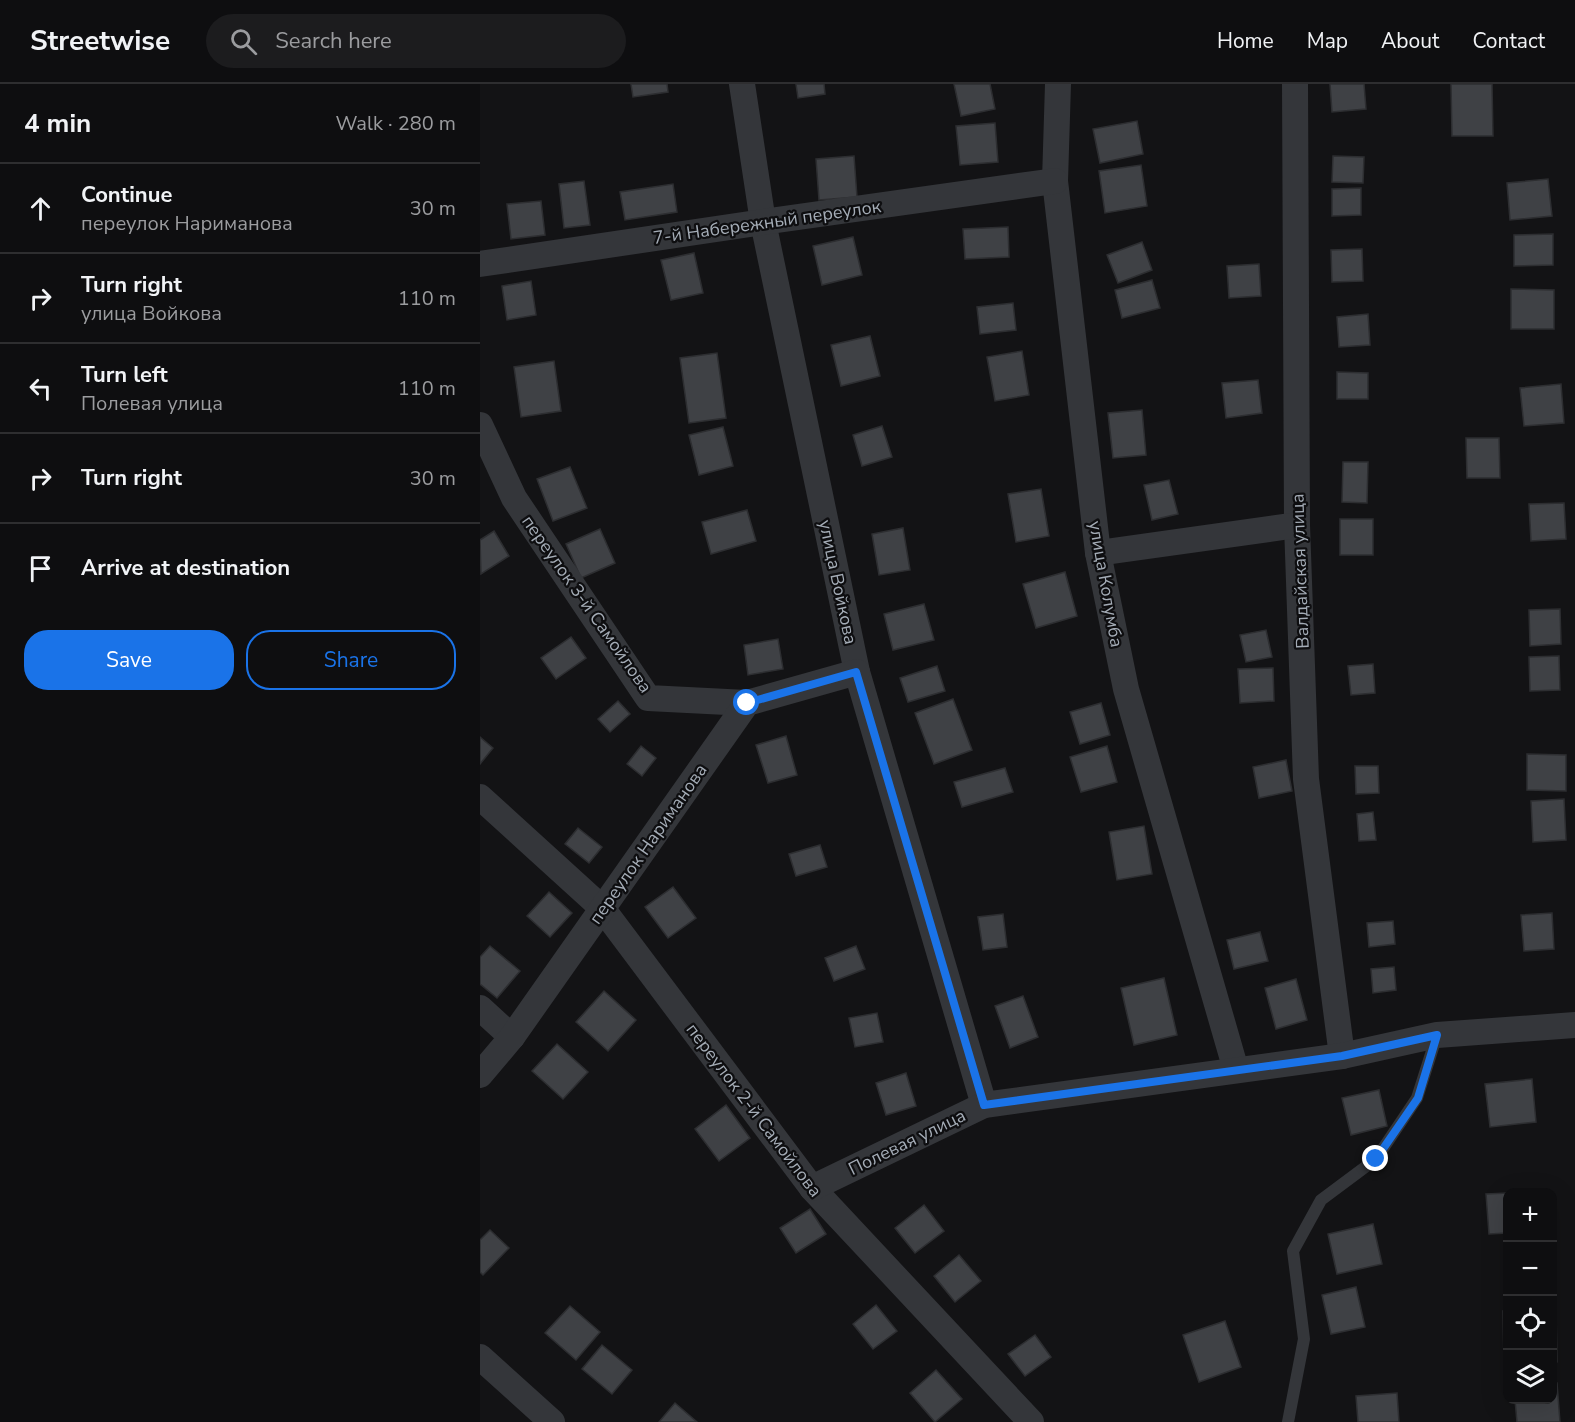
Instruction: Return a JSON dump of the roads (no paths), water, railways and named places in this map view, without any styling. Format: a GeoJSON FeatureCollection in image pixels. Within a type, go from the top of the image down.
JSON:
{"type":"FeatureCollection","features":[{"type":"Feature","properties":{"kind":"street","name":"улица Войкова"},"geometry":{"type":"LineString","coordinates":[[742,84],[763,222],[856,672],[984,1105]]}},
{"type":"Feature","properties":{"kind":"street","name":"улица Колумба"},"geometry":{"type":"LineString","coordinates":[[1058,84],[1054,182],[1098,553],[1126,689],[1236,1070]]}},
{"type":"Feature","properties":{"kind":"street","name":"Валдайская улица"},"geometry":{"type":"LineString","coordinates":[[1295,84],[1297,525],[1306,779],[1342,1056]]}},
{"type":"Feature","properties":{"kind":"street","name":"7-й Набережный переулок"},"geometry":{"type":"LineString","coordinates":[[480,264],[1054,182]]}},
{"type":"Feature","properties":{"kind":"street","name":"переулок 3-й Самойлова"},"geometry":{"type":"LineString","coordinates":[[480,425],[514,498],[648,698],[747,703]]}},
{"type":"Feature","properties":{"kind":"street"},"geometry":{"type":"LineString","coordinates":[[1098,553],[1297,525]]}},
{"type":"Feature","properties":{"kind":"street"},"geometry":{"type":"LineString","coordinates":[[747,703],[856,672]]}},
{"type":"Feature","properties":{"kind":"street","name":"переулок Нариманова"},"geometry":{"type":"LineString","coordinates":[[480,1075],[512,1037],[747,703]]}},
{"type":"Feature","properties":{"kind":"street","name":"переулок 2-й Самойлова"},"geometry":{"type":"LineString","coordinates":[[480,797],[602,908],[812,1188],[1031,1422]]}},
{"type":"Feature","properties":{"kind":"street"},"geometry":{"type":"LineString","coordinates":[[480,1008],[512,1037]]}},
{"type":"Feature","properties":{"kind":"street","name":"Полевая улица"},"geometry":{"type":"LineString","coordinates":[[812,1188],[984,1105],[1342,1056],[1437,1035],[1575,1025]]}},
{"type":"Feature","properties":{"kind":"street"},"geometry":{"type":"LineString","coordinates":[[480,1357],[552,1422]]}},
{"type":"Feature","properties":{"kind":"lane"},"geometry":{"type":"LineString","coordinates":[[1288,1422],[1304,1339],[1293,1251],[1321,1200],[1376,1159],[1418,1098],[1437,1035]]}}]}
